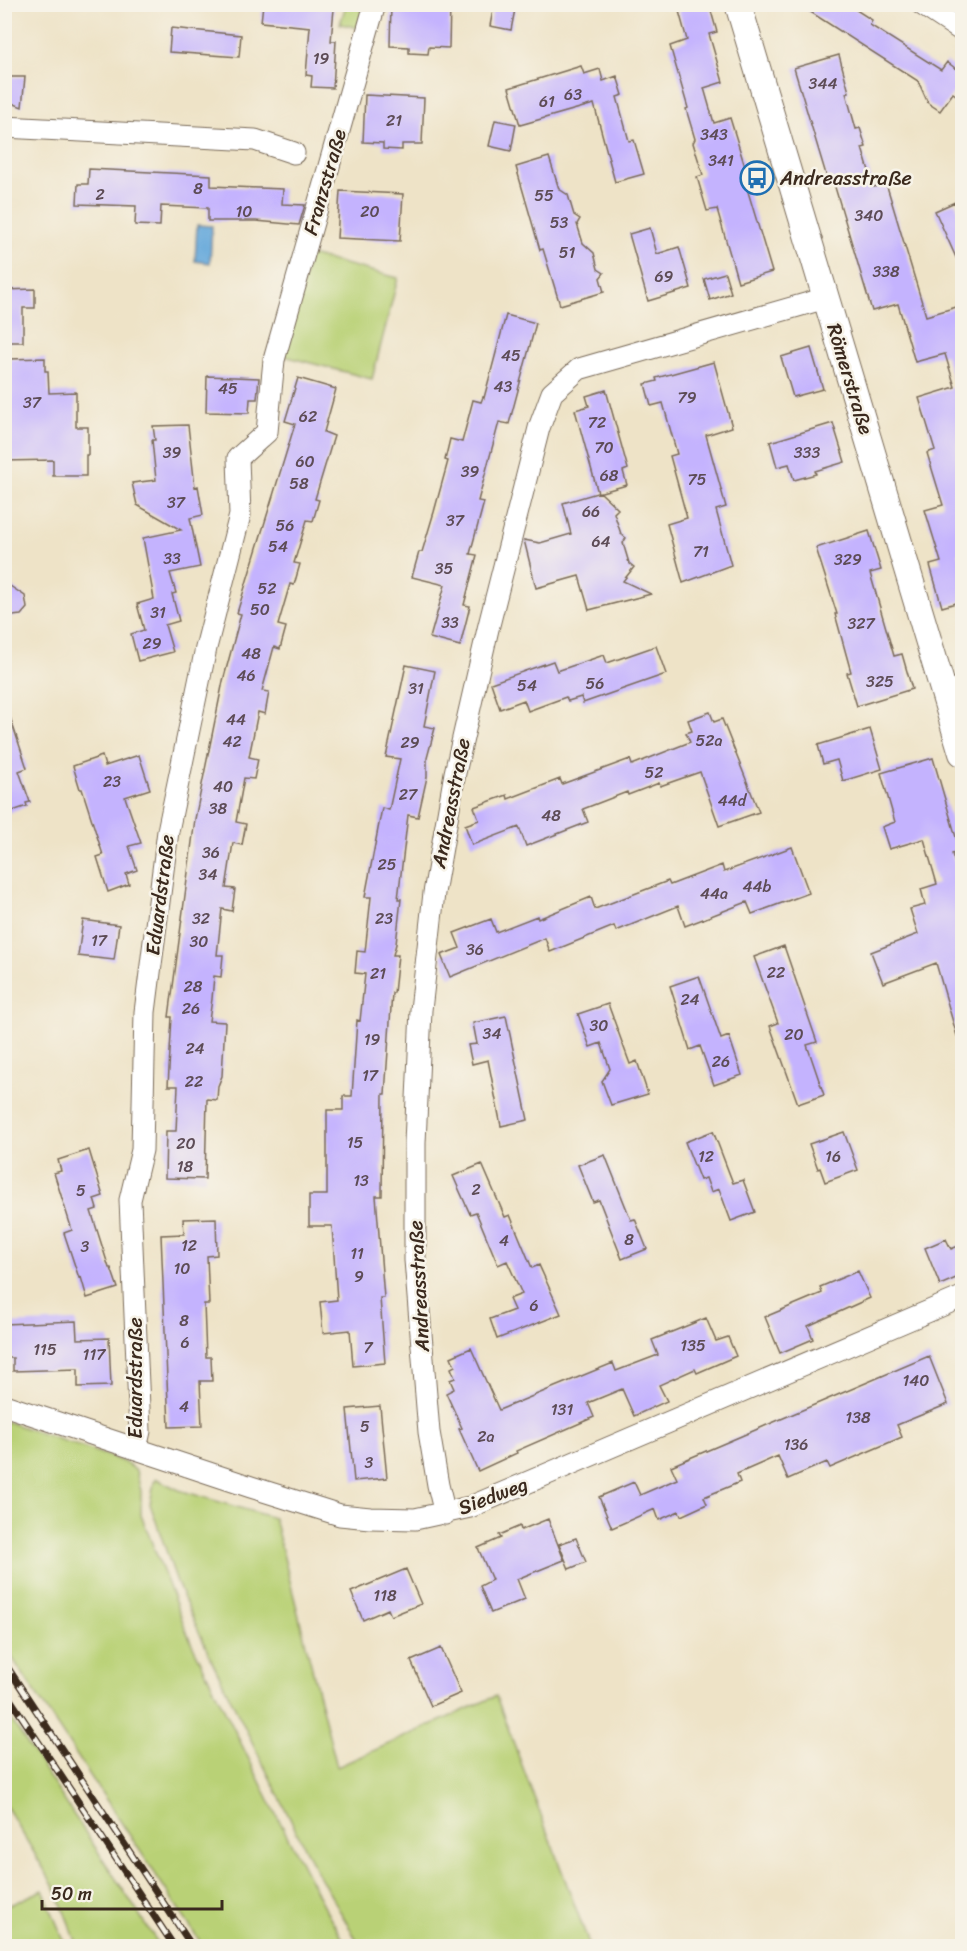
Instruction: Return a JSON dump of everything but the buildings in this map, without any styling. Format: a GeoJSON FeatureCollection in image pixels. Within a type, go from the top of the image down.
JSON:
{"type":"FeatureCollection","features":[{"type":"Feature","properties":{"kind":"street","name":"Franzstraße"},"geometry":{"type":"LineString","coordinates":[[274,360],[375,4]]}},
{"type":"Feature","properties":{"kind":"street","name":"Römerstraße"},"geometry":{"type":"LineString","coordinates":[[738,4],[963,753]]}},
{"type":"Feature","properties":{"kind":"street"},"geometry":{"type":"LineString","coordinates":[[921,4],[963,31]]}},
{"type":"Feature","properties":{"kind":"street","name":"Franzstraße"},"geometry":{"type":"LineString","coordinates":[[4,127],[255,140],[294,153]]}},
{"type":"Feature","properties":{"kind":"street","name":"Andreasstraße"},"geometry":{"type":"LineString","coordinates":[[444,1514],[429,1432],[415,1260],[416,1143],[421,1010],[434,894],[455,773],[539,428],[552,393],[579,369],[826,298]]}},
{"type":"Feature","properties":{"kind":"street","name":"Eduardstraße"},"geometry":{"type":"LineString","coordinates":[[135,1449],[140,1431],[129,1200],[141,1150],[145,1012],[168,831],[206,648],[240,515],[238,458],[267,432],[274,360]]}},
{"type":"Feature","properties":{"kind":"street","name":"Siedweg"},"geometry":{"type":"LineString","coordinates":[[4,1405],[340,1515],[415,1520],[470,1508],[963,1297]]}},
{"type":"Feature","properties":{"kind":"green space"},"geometry":{"type":"Polygon","coordinates":[[[346,5],[365,5],[359,28],[340,24],[346,5]]]}},
{"type":"Feature","properties":{"kind":"green space"},"geometry":{"type":"Polygon","coordinates":[[[310,255],[398,278],[372,379],[284,356],[310,255]]]}},
{"type":"Feature","properties":{"kind":"green space"},"geometry":{"type":"Polygon","coordinates":[[[5,1421],[111,1457],[128,1464],[136,1471],[141,1491],[141,1515],[190,1640],[277,1816],[347,1946],[203,1946],[5,1647],[5,1421]]]}},
{"type":"Feature","properties":{"kind":"green space"},"geometry":{"type":"Polygon","coordinates":[[[157,1479],[179,1490],[274,1518],[337,1767],[496,1696],[590,1946],[360,1946],[311,1861],[213,1663],[178,1585],[150,1504],[154,1482],[157,1479]]]}},
{"type":"Feature","properties":{"kind":"green space"},"geometry":{"type":"Polygon","coordinates":[[[5,1710],[160,1946],[78,1946],[54,1886],[5,1804],[5,1710]]]}},
{"type":"Feature","properties":{"kind":"green space"},"geometry":{"type":"Polygon","coordinates":[[[43,1890],[66,1946],[5,1946],[5,1907],[43,1890]]]}},
{"type":"Feature","properties":{"kind":"water"},"geometry":{"type":"Polygon","coordinates":[[[197,225],[212,226],[210,263],[195,261],[197,225]]]}},
{"type":"Feature","properties":{"kind":"railway"},"geometry":{"type":"LineString","coordinates":[[4,1662],[192,1946]]}},
{"type":"Feature","properties":{"kind":"railway"},"geometry":{"type":"LineString","coordinates":[[4,1690],[174,1946]]}},
{"type":"Feature","properties":{"kind":"place","name":"Andreasstraße"},"geometry":{"type":"Point","coordinates":[757,178]}}]}
